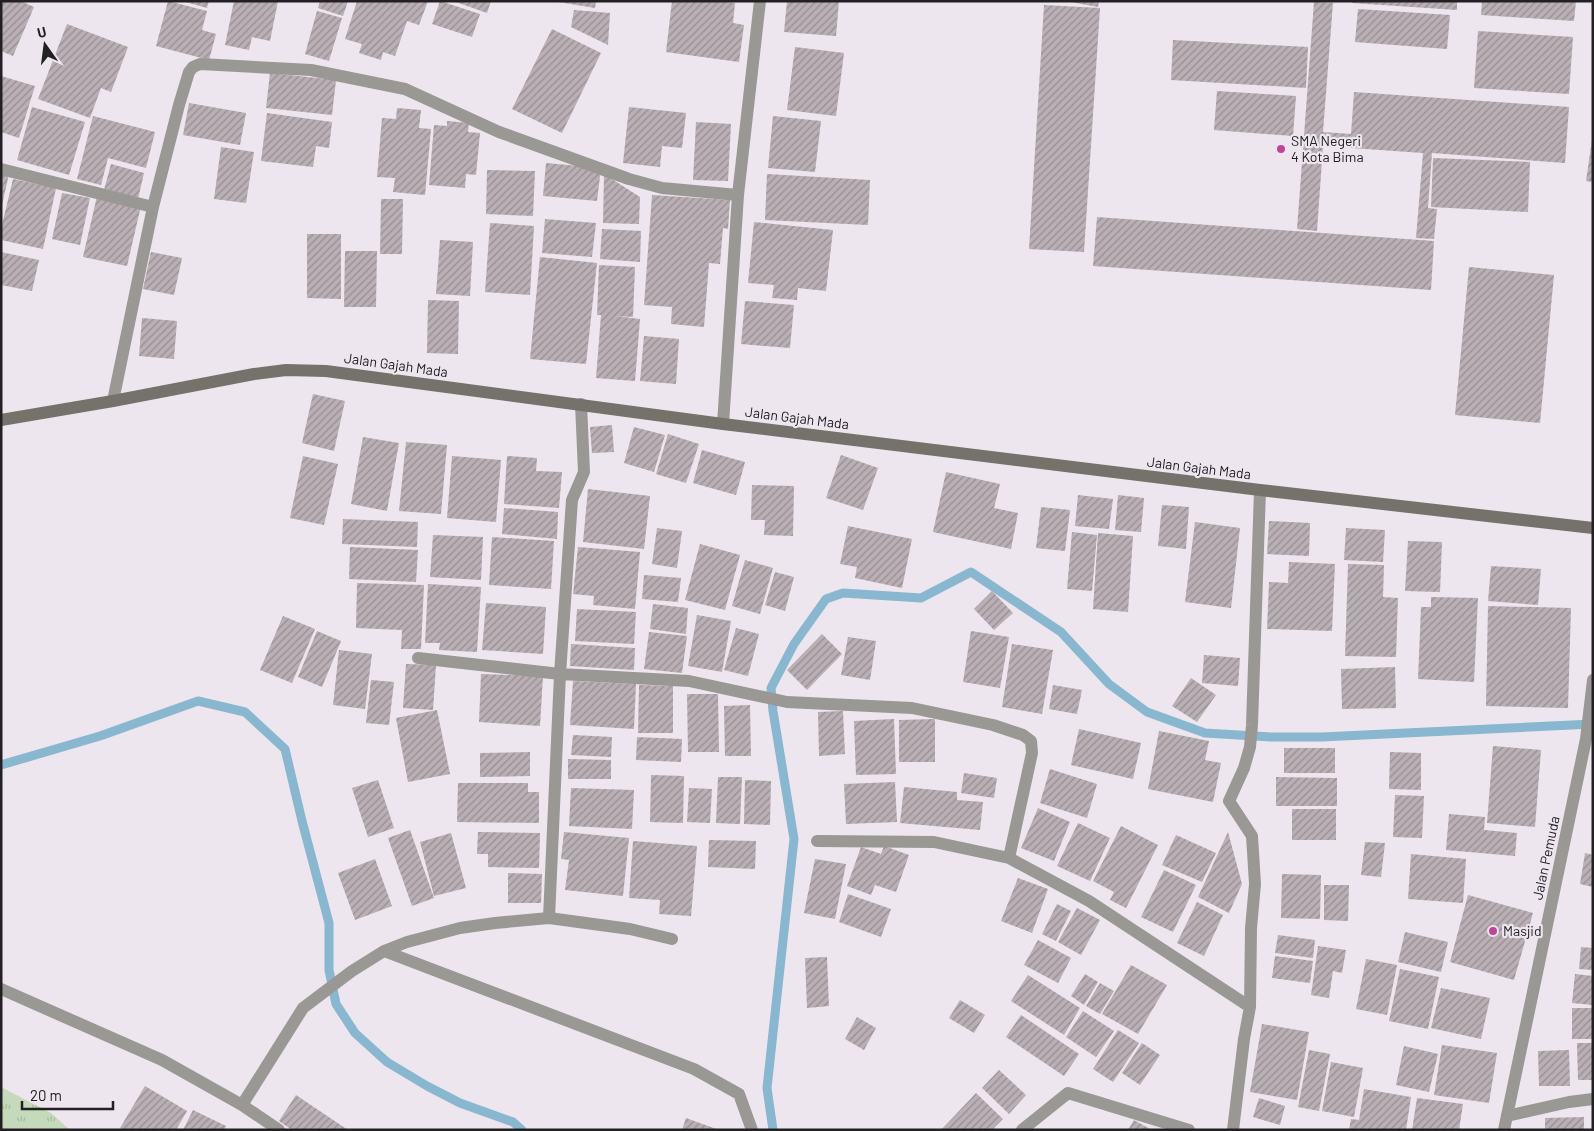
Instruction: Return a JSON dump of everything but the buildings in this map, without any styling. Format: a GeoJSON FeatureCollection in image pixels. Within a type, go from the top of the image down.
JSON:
{"type":"FeatureCollection","features":[{"type":"Feature","properties":{"kind":"main road","name":"Jalan Gajah Mada"},"geometry":{"type":"LineString","coordinates":[[1,420],[254,374],[286,370],[326,371],[723,424],[1260,490],[1593,528]]}},
{"type":"Feature","properties":{"kind":"street"},"geometry":{"type":"LineString","coordinates":[[723,424],[738,195],[760,1]]}},
{"type":"Feature","properties":{"kind":"street"},"geometry":{"type":"LineString","coordinates":[[113,401],[153,207],[179,105],[189,72],[193,67],[200,64],[311,70],[404,89],[499,132],[629,179],[662,188],[738,195]]}},
{"type":"Feature","properties":{"kind":"street"},"geometry":{"type":"LineString","coordinates":[[1,168],[153,207]]}},
{"type":"Feature","properties":{"kind":"street"},"geometry":{"type":"LineString","coordinates":[[549,918],[560,674],[572,500],[584,472],[580,404]]}},
{"type":"Feature","properties":{"kind":"street"},"geometry":{"type":"LineString","coordinates":[[1233,1130],[1244,1039],[1250,1007],[1251,928],[1255,884],[1252,836],[1229,801],[1244,768],[1250,747],[1260,490]]}},
{"type":"Feature","properties":{"kind":"street"},"geometry":{"type":"LineString","coordinates":[[418,658],[560,674],[689,681],[787,702],[912,708],[993,725],[1023,735],[1032,741],[1032,753],[1009,858]]}},
{"type":"Feature","properties":{"kind":"street","name":"Jalan Pemuda"},"geometry":{"type":"LineString","coordinates":[[1504,1130],[1586,739],[1593,680]]}},
{"type":"Feature","properties":{"kind":"street"},"geometry":{"type":"LineString","coordinates":[[817,841],[934,842],[1009,858],[1089,901],[1250,1007]]}},
{"type":"Feature","properties":{"kind":"street"},"geometry":{"type":"LineString","coordinates":[[242,1105],[303,1008],[352,971],[384,951],[407,942],[460,928],[549,918],[630,929],[672,939]]}},
{"type":"Feature","properties":{"kind":"street"},"geometry":{"type":"LineString","coordinates":[[384,951],[694,1069],[739,1094],[752,1130]]}},
{"type":"Feature","properties":{"kind":"street"},"geometry":{"type":"LineString","coordinates":[[1,989],[162,1060],[242,1105],[279,1130]]}},
{"type":"Feature","properties":{"kind":"street"},"geometry":{"type":"LineString","coordinates":[[1022,1130],[1068,1093],[1189,1130]]}},
{"type":"Feature","properties":{"kind":"street"},"geometry":{"type":"LineString","coordinates":[[1507,1116],[1569,1102],[1593,1099]]}},
{"type":"Feature","properties":{"kind":"green space"},"geometry":{"type":"Polygon","coordinates":[[[1,1087],[51,1113],[70,1130],[1,1130],[1,1087]]]}},
{"type":"Feature","properties":{"kind":"waterway"},"geometry":{"type":"LineString","coordinates":[[773,1130],[767,1088],[794,839],[771,688],[794,644],[826,599],[843,593],[921,598],[971,572],[1061,632],[1109,684],[1147,712],[1205,733],[1271,737],[1322,737],[1593,724]]}},
{"type":"Feature","properties":{"kind":"waterway"},"geometry":{"type":"LineString","coordinates":[[1,765],[100,736],[198,701],[245,712],[285,749],[329,923],[329,970],[336,1004],[355,1033],[387,1062],[427,1086],[460,1103],[513,1122],[522,1130]]}},
{"type":"Feature","properties":{"kind":"place","name":"SMA Negeri 4 Kota Bima"},"geometry":{"type":"Point","coordinates":[1281,149]}},
{"type":"Feature","properties":{"kind":"place","name":"Masjid"},"geometry":{"type":"Point","coordinates":[1493,931]}}]}
